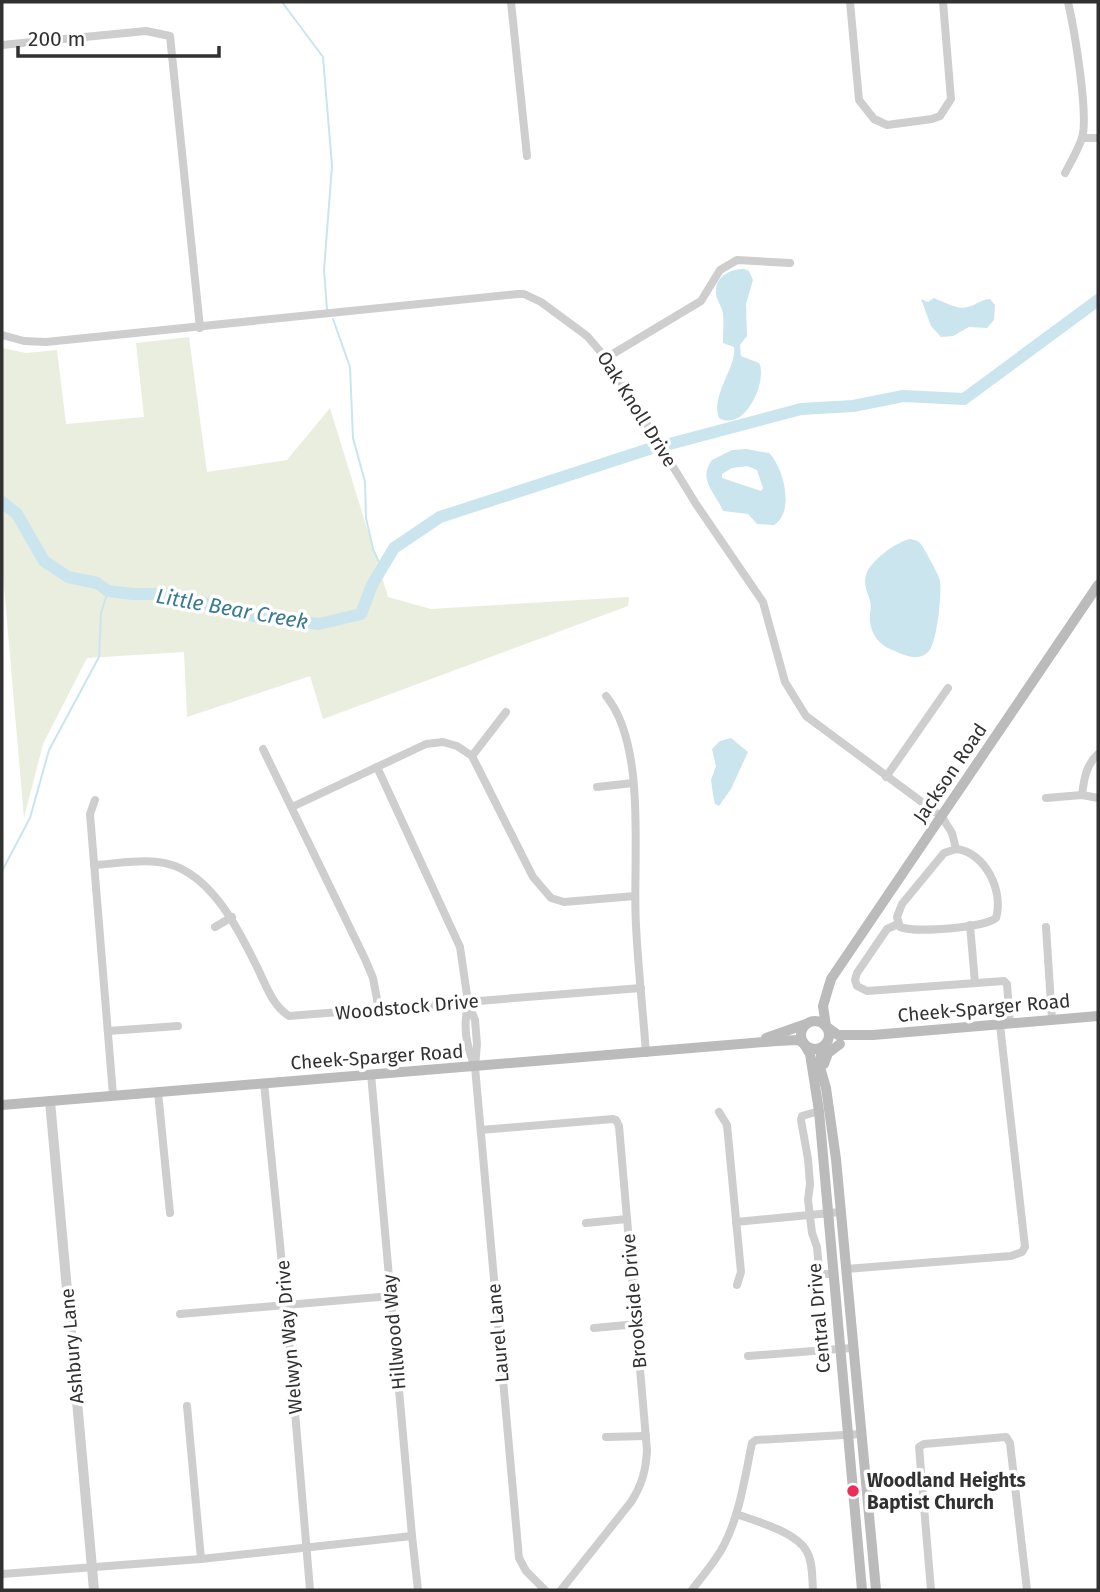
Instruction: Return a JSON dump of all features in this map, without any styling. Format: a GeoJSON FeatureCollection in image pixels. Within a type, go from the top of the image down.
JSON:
{"type":"FeatureCollection","features":[{"type":"Feature","properties":{"kind":"main road","name":"Jackson Road"},"geometry":{"type":"LineString","coordinates":[[807,1023],[821,988],[831,979],[1098,585]]}},
{"type":"Feature","properties":{"kind":"main road","name":"Jackson Road"},"geometry":{"type":"LineString","coordinates":[[827,1027],[822,1006],[831,979]]}},
{"type":"Feature","properties":{"kind":"main road","name":"Cheek-Sparger Road"},"geometry":{"type":"LineString","coordinates":[[827,1027],[838,1035],[873,1035],[1098,1016]]}},
{"type":"Feature","properties":{"kind":"main road"},"geometry":{"type":"LineString","coordinates":[[816,1021],[827,1027],[830,1036],[823,1047],[815,1049],[804,1044],[801,1035],[807,1023],[816,1021]]}},
{"type":"Feature","properties":{"kind":"main road","name":"Cheek-Sparger Road"},"geometry":{"type":"LineString","coordinates":[[754,1044],[807,1023]]}},
{"type":"Feature","properties":{"kind":"main road","name":"Cheek-Sparger Road"},"geometry":{"type":"LineString","coordinates":[[823,1047],[873,1035]]}},
{"type":"Feature","properties":{"kind":"main road","name":"Cheek-Sparger Road"},"geometry":{"type":"LineString","coordinates":[[2,1105],[789,1040],[804,1044]]}},
{"type":"Feature","properties":{"kind":"main road","name":"Central Drive"},"geometry":{"type":"LineString","coordinates":[[804,1044],[810,1054],[819,1111],[862,1590]]}},
{"type":"Feature","properties":{"kind":"main road"},"geometry":{"type":"LineString","coordinates":[[826,1088],[825,1061],[831,1049],[840,1044]]}},
{"type":"Feature","properties":{"kind":"main road","name":"Central Drive"},"geometry":{"type":"LineString","coordinates":[[823,1047],[819,1064],[826,1088],[836,1158],[876,1590]]}},
{"type":"Feature","properties":{"kind":"street"},"geometry":{"type":"LineString","coordinates":[[511,2],[527,156]]}},
{"type":"Feature","properties":{"kind":"street"},"geometry":{"type":"LineString","coordinates":[[850,2],[859,100],[880,123],[887,125],[932,120],[940,116],[951,99],[943,2]]}},
{"type":"Feature","properties":{"kind":"street"},"geometry":{"type":"LineString","coordinates":[[1065,173],[1082,138],[1084,124],[1068,2]]}},
{"type":"Feature","properties":{"kind":"street"},"geometry":{"type":"LineString","coordinates":[[2,45],[146,31],[170,36],[200,328]]}},
{"type":"Feature","properties":{"kind":"street"},"geometry":{"type":"LineString","coordinates":[[1082,138],[1098,138]]}},
{"type":"Feature","properties":{"kind":"street"},"geometry":{"type":"LineString","coordinates":[[606,358],[701,301],[720,270],[731,263],[737,260],[790,263]]}},
{"type":"Feature","properties":{"kind":"street","name":"Oak Knoll Drive"},"geometry":{"type":"LineString","coordinates":[[2,335],[24,341],[46,342],[524,294],[541,302],[587,335],[606,358],[696,504],[763,603],[785,682],[797,705],[806,716],[942,817]]}},
{"type":"Feature","properties":{"kind":"street"},"geometry":{"type":"LineString","coordinates":[[886,777],[948,688]]}},
{"type":"Feature","properties":{"kind":"street"},"geometry":{"type":"LineString","coordinates":[[606,696],[615,706],[622,727],[633,783],[637,834],[635,896],[646,1053]]}},
{"type":"Feature","properties":{"kind":"street"},"geometry":{"type":"LineString","coordinates":[[472,756],[506,712]]}},
{"type":"Feature","properties":{"kind":"street"},"geometry":{"type":"LineString","coordinates":[[292,807],[426,744],[437,742],[457,746],[472,756],[533,877],[551,898],[564,902],[635,896]]}},
{"type":"Feature","properties":{"kind":"street"},"geometry":{"type":"LineString","coordinates":[[264,749],[369,968],[379,1010]]}},
{"type":"Feature","properties":{"kind":"street"},"geometry":{"type":"LineString","coordinates":[[1082,795],[1085,774],[1098,754]]}},
{"type":"Feature","properties":{"kind":"street","name":"Laurel Lane"},"geometry":{"type":"LineString","coordinates":[[377,767],[453,929],[464,960],[468,1002],[475,1020],[475,1067],[519,1558],[526,1571],[545,1590]]}},
{"type":"Feature","properties":{"kind":"street"},"geometry":{"type":"LineString","coordinates":[[597,787],[633,783]]}},
{"type":"Feature","properties":{"kind":"street"},"geometry":{"type":"LineString","coordinates":[[1046,798],[1082,795],[1098,798]]}},
{"type":"Feature","properties":{"kind":"street"},"geometry":{"type":"LineString","coordinates":[[95,800],[90,814],[113,1095]]}},
{"type":"Feature","properties":{"kind":"street"},"geometry":{"type":"LineString","coordinates":[[942,817],[952,833],[956,849]]}},
{"type":"Feature","properties":{"kind":"street"},"geometry":{"type":"LineString","coordinates":[[956,849],[968,851],[990,874],[998,910],[996,918],[989,923],[912,930],[898,924],[898,912],[902,904],[944,853],[956,849]]}},
{"type":"Feature","properties":{"kind":"street","name":"Woodstock Drive"},"geometry":{"type":"LineString","coordinates":[[94,865],[159,862],[172,865],[198,880],[232,917],[276,1004],[289,1016],[640,988]]}},
{"type":"Feature","properties":{"kind":"street"},"geometry":{"type":"LineString","coordinates":[[215,927],[232,917]]}},
{"type":"Feature","properties":{"kind":"street"},"geometry":{"type":"LineString","coordinates":[[846,1269],[1011,1256],[1022,1252],[1026,1241],[1005,1024],[1006,982],[867,991],[859,988],[855,980],[856,973],[887,929],[898,924]]}},
{"type":"Feature","properties":{"kind":"street"},"geometry":{"type":"LineString","coordinates":[[970,925],[975,983]]}},
{"type":"Feature","properties":{"kind":"street"},"geometry":{"type":"LineString","coordinates":[[1046,927],[1052,1020]]}},
{"type":"Feature","properties":{"kind":"street"},"geometry":{"type":"LineString","coordinates":[[108,1031],[178,1026]]}},
{"type":"Feature","properties":{"kind":"street","name":"Hillwood Way"},"geometry":{"type":"LineString","coordinates":[[371,1074],[418,1590]]}},
{"type":"Feature","properties":{"kind":"street","name":"Welwyn Way Drive"},"geometry":{"type":"LineString","coordinates":[[264,1083],[310,1590]]}},
{"type":"Feature","properties":{"kind":"street"},"geometry":{"type":"LineString","coordinates":[[158,1092],[170,1213]]}},
{"type":"Feature","properties":{"kind":"street","name":"Ashbury Lane"},"geometry":{"type":"LineString","coordinates":[[50,1101],[94,1590]]}},
{"type":"Feature","properties":{"kind":"street"},"geometry":{"type":"LineString","coordinates":[[819,1111],[807,1113],[801,1120],[808,1159],[812,1233],[817,1247],[819,1269],[822,1274],[833,1274]]}},
{"type":"Feature","properties":{"kind":"street"},"geometry":{"type":"LineString","coordinates":[[719,1112],[727,1125],[741,1272],[737,1285]]}},
{"type":"Feature","properties":{"kind":"street","name":"Brookside Drive"},"geometry":{"type":"LineString","coordinates":[[481,1130],[616,1120],[619,1126],[646,1436],[646,1470],[640,1488],[597,1548],[561,1590]]}},
{"type":"Feature","properties":{"kind":"street"},"geometry":{"type":"LineString","coordinates":[[736,1222],[841,1212]]}},
{"type":"Feature","properties":{"kind":"street"},"geometry":{"type":"LineString","coordinates":[[586,1223],[627,1219]]}},
{"type":"Feature","properties":{"kind":"street"},"geometry":{"type":"LineString","coordinates":[[180,1314],[391,1296]]}},
{"type":"Feature","properties":{"kind":"street"},"geometry":{"type":"LineString","coordinates":[[594,1328],[636,1324]]}},
{"type":"Feature","properties":{"kind":"street"},"geometry":{"type":"LineString","coordinates":[[748,1356],[852,1348]]}},
{"type":"Feature","properties":{"kind":"street"},"geometry":{"type":"LineString","coordinates":[[187,1406],[201,1559]]}},
{"type":"Feature","properties":{"kind":"street"},"geometry":{"type":"LineString","coordinates":[[694,1590],[725,1544],[736,1514],[752,1443],[756,1440],[861,1434]]}},
{"type":"Feature","properties":{"kind":"street"},"geometry":{"type":"LineString","coordinates":[[606,1437],[646,1436]]}},
{"type":"Feature","properties":{"kind":"street"},"geometry":{"type":"LineString","coordinates":[[930,1590],[918,1449],[924,1444],[1006,1437],[1010,1443],[1027,1590]]}},
{"type":"Feature","properties":{"kind":"street"},"geometry":{"type":"LineString","coordinates":[[736,1514],[781,1531],[803,1545],[808,1554],[813,1590]]}},
{"type":"Feature","properties":{"kind":"street"},"geometry":{"type":"LineString","coordinates":[[2,1574],[201,1559],[412,1536]]}},
{"type":"Feature","properties":{"kind":"shaded area"},"geometry":{"type":"Polygon","coordinates":[[[189,337],[207,472],[287,460],[330,408],[388,597],[431,609],[629,597],[628,606],[323,719],[310,676],[187,717],[184,652],[87,658],[43,744],[24,818],[2,563],[2,348],[26,353],[57,350],[66,424],[144,417],[136,343],[189,337]]]}},
{"type":"Feature","properties":{"kind":"water"},"geometry":{"type":"Polygon","coordinates":[[[744,269],[749,271],[753,280],[746,304],[747,336],[740,345],[741,356],[759,363],[761,371],[752,402],[738,418],[729,421],[719,418],[717,409],[732,363],[734,347],[723,343],[723,314],[716,295],[716,286],[725,274],[744,269]]]}},
{"type":"Feature","properties":{"kind":"water"},"geometry":{"type":"Polygon","coordinates":[[[934,298],[964,308],[990,299],[995,305],[994,320],[987,328],[969,327],[953,336],[941,337],[931,326],[921,299],[928,302],[934,298]]]}},
{"type":"Feature","properties":{"kind":"water"},"geometry":{"type":"Polygon","coordinates":[[[746,449],[769,453],[774,460],[783,479],[786,500],[780,519],[774,525],[757,524],[748,514],[723,511],[709,486],[706,474],[712,460],[732,450],[746,449]],[[747,466],[732,468],[722,474],[722,478],[761,491],[763,488],[757,470],[747,466]]]}},
{"type":"Feature","properties":{"kind":"water"},"geometry":{"type":"Polygon","coordinates":[[[910,539],[922,545],[940,581],[934,641],[927,653],[918,657],[892,650],[877,640],[870,623],[871,604],[865,582],[868,570],[878,558],[910,539]]]}},
{"type":"Feature","properties":{"kind":"water"},"geometry":{"type":"Polygon","coordinates":[[[731,738],[748,752],[731,789],[719,806],[715,804],[711,780],[716,766],[712,749],[720,741],[731,738]]]}},
{"type":"Feature","properties":{"kind":"waterway"},"geometry":{"type":"LineString","coordinates":[[282,2],[323,57],[332,166],[324,270],[327,309]]}},
{"type":"Feature","properties":{"kind":"waterway","name":"Little Bear Creek"},"geometry":{"type":"LineString","coordinates":[[662,446],[801,409],[853,406],[903,396],[964,399],[1098,300]]}},
{"type":"Feature","properties":{"kind":"waterway"},"geometry":{"type":"LineString","coordinates":[[333,319],[350,367],[353,438],[365,482],[366,518],[373,549],[382,569]]}},
{"type":"Feature","properties":{"kind":"waterway","name":"Little Bear Creek"},"geometry":{"type":"LineString","coordinates":[[2,502],[17,514],[44,561],[68,577],[97,583],[108,591],[169,594],[258,617],[319,624],[361,614],[372,585],[394,548],[440,517],[649,449]]}},
{"type":"Feature","properties":{"kind":"waterway"},"geometry":{"type":"LineString","coordinates":[[2,871],[30,818],[49,750],[99,657],[101,613],[108,591]]}},
{"type":"Feature","properties":{"kind":"place","name":"Woodland Heights Baptist Church"},"geometry":{"type":"Point","coordinates":[853,1491]}}]}
